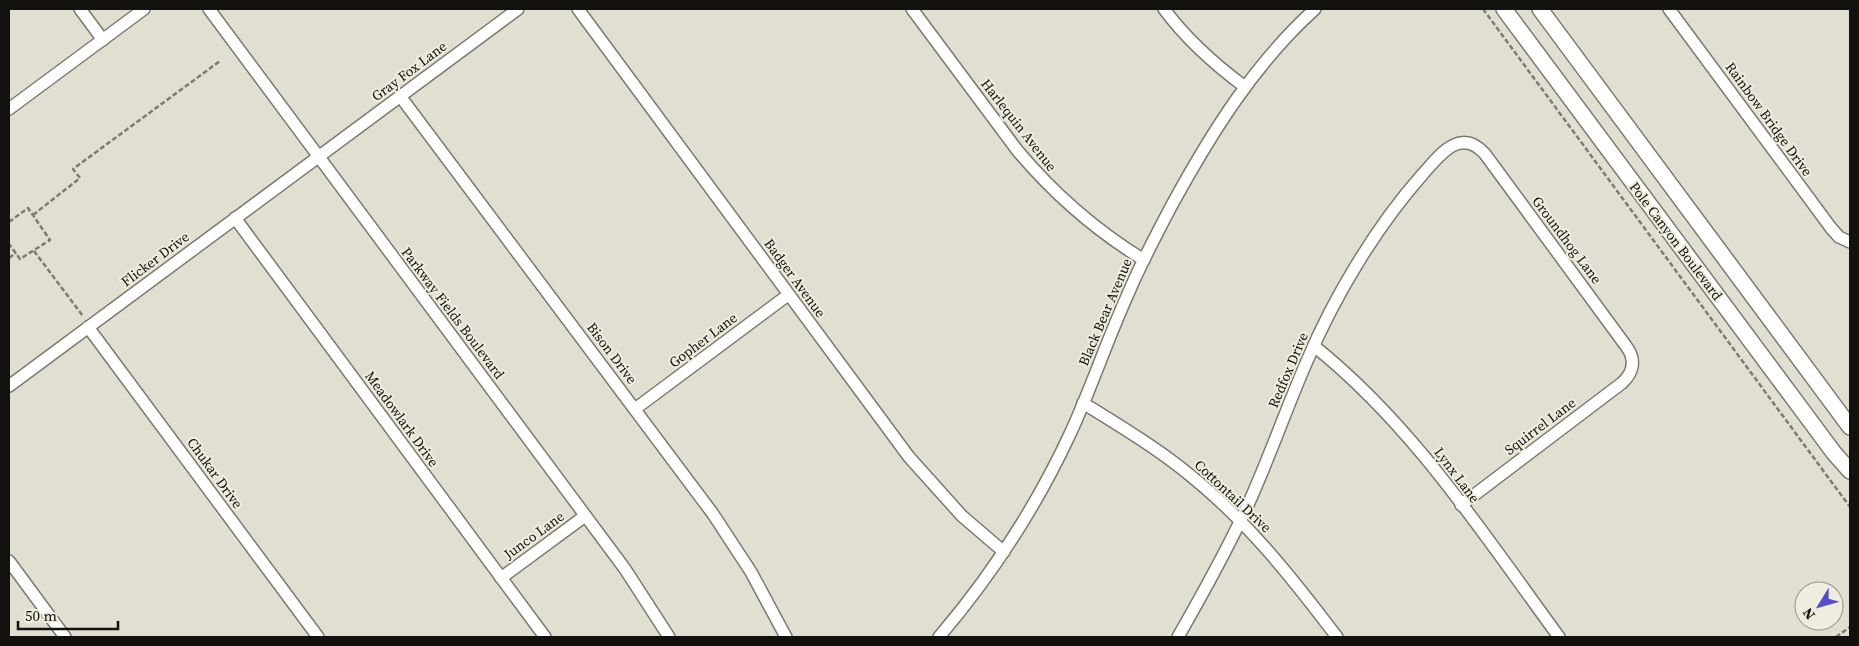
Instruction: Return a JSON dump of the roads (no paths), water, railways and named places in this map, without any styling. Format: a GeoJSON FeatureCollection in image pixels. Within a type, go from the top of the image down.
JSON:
{"type":"FeatureCollection","features":[{"type":"Feature","properties":{"kind":"street"},"geometry":{"type":"LineString","coordinates":[[80,9],[103,40]]}},
{"type":"Feature","properties":{"kind":"street"},"geometry":{"type":"LineString","coordinates":[[9,109],[144,9]]}},
{"type":"Feature","properties":{"kind":"street","name":"Parkway Fields Boulevard"},"geometry":{"type":"LineString","coordinates":[[209,9],[640,591],[669,637]]}},
{"type":"Feature","properties":{"kind":"street","name":"Gray Fox Lane"},"geometry":{"type":"LineString","coordinates":[[318,157],[518,9]]}},
{"type":"Feature","properties":{"kind":"street","name":"Badger Avenue"},"geometry":{"type":"LineString","coordinates":[[578,9],[914,463],[962,516],[1004,552]]}},
{"type":"Feature","properties":{"kind":"street","name":"Harlequin Avenue"},"geometry":{"type":"LineString","coordinates":[[912,9],[1016,150],[1037,173],[1083,217],[1144,260]]}},
{"type":"Feature","properties":{"kind":"street"},"geometry":{"type":"LineString","coordinates":[[1164,9],[1203,54],[1245,87]]}},
{"type":"Feature","properties":{"kind":"street","name":"Black Bear Avenue"},"geometry":{"type":"LineString","coordinates":[[940,637],[1004,552],[1052,471],[1144,260],[1205,147],[1245,87],[1285,39],[1316,9]]}},
{"type":"Feature","properties":{"kind":"street","name":"Pole Canyon Boulevard"},"geometry":{"type":"LineString","coordinates":[[1504,9],[1834,453],[1850,470]]}},
{"type":"Feature","properties":{"kind":"street","name":"Pole Canyon Boulevard"},"geometry":{"type":"LineString","coordinates":[[1540,9],[1850,427]]}},
{"type":"Feature","properties":{"kind":"street","name":"Rainbow Bridge Drive"},"geometry":{"type":"LineString","coordinates":[[1669,9],[1831,228],[1839,237],[1850,242]]}},
{"type":"Feature","properties":{"kind":"street","name":"Bison Drive"},"geometry":{"type":"LineString","coordinates":[[400,96],[733,542],[786,637]]}},
{"type":"Feature","properties":{"kind":"street","name":"Redfox Drive"},"geometry":{"type":"LineString","coordinates":[[1178,637],[1240,521],[1271,452],[1314,346],[1361,258],[1411,187],[1446,150],[1457,144],[1464,143]]}},
{"type":"Feature","properties":{"kind":"street","name":"Groundhog Lane"},"geometry":{"type":"LineString","coordinates":[[1464,143],[1475,146],[1490,162],[1630,350],[1632,367]]}},
{"type":"Feature","properties":{"kind":"street","name":"Flicker Drive"},"geometry":{"type":"LineString","coordinates":[[9,386],[318,157]]}},
{"type":"Feature","properties":{"kind":"street","name":"Meadowlark Drive"},"geometry":{"type":"LineString","coordinates":[[235,218],[545,637]]}},
{"type":"Feature","properties":{"kind":"street","name":"Gopher Lane"},"geometry":{"type":"LineString","coordinates":[[635,409],[788,295]]}},
{"type":"Feature","properties":{"kind":"street","name":"Chukar Drive"},"geometry":{"type":"LineString","coordinates":[[88,327],[318,637]]}},
{"type":"Feature","properties":{"kind":"street","name":"Lynx Lane"},"geometry":{"type":"LineString","coordinates":[[1314,346],[1350,376],[1395,422],[1435,470],[1560,637]]}},
{"type":"Feature","properties":{"kind":"street","name":"Squirrel Lane"},"geometry":{"type":"LineString","coordinates":[[1461,505],[1627,379],[1632,367]]}},
{"type":"Feature","properties":{"kind":"street","name":"Cottontail Drive"},"geometry":{"type":"LineString","coordinates":[[1083,403],[1167,457],[1203,486],[1240,521],[1283,567],[1337,637]]}},
{"type":"Feature","properties":{"kind":"street","name":"Junco Lane"},"geometry":{"type":"LineString","coordinates":[[501,578],[585,516]]}},
{"type":"Feature","properties":{"kind":"street"},"geometry":{"type":"LineString","coordinates":[[9,561],[65,637]]}}]}
